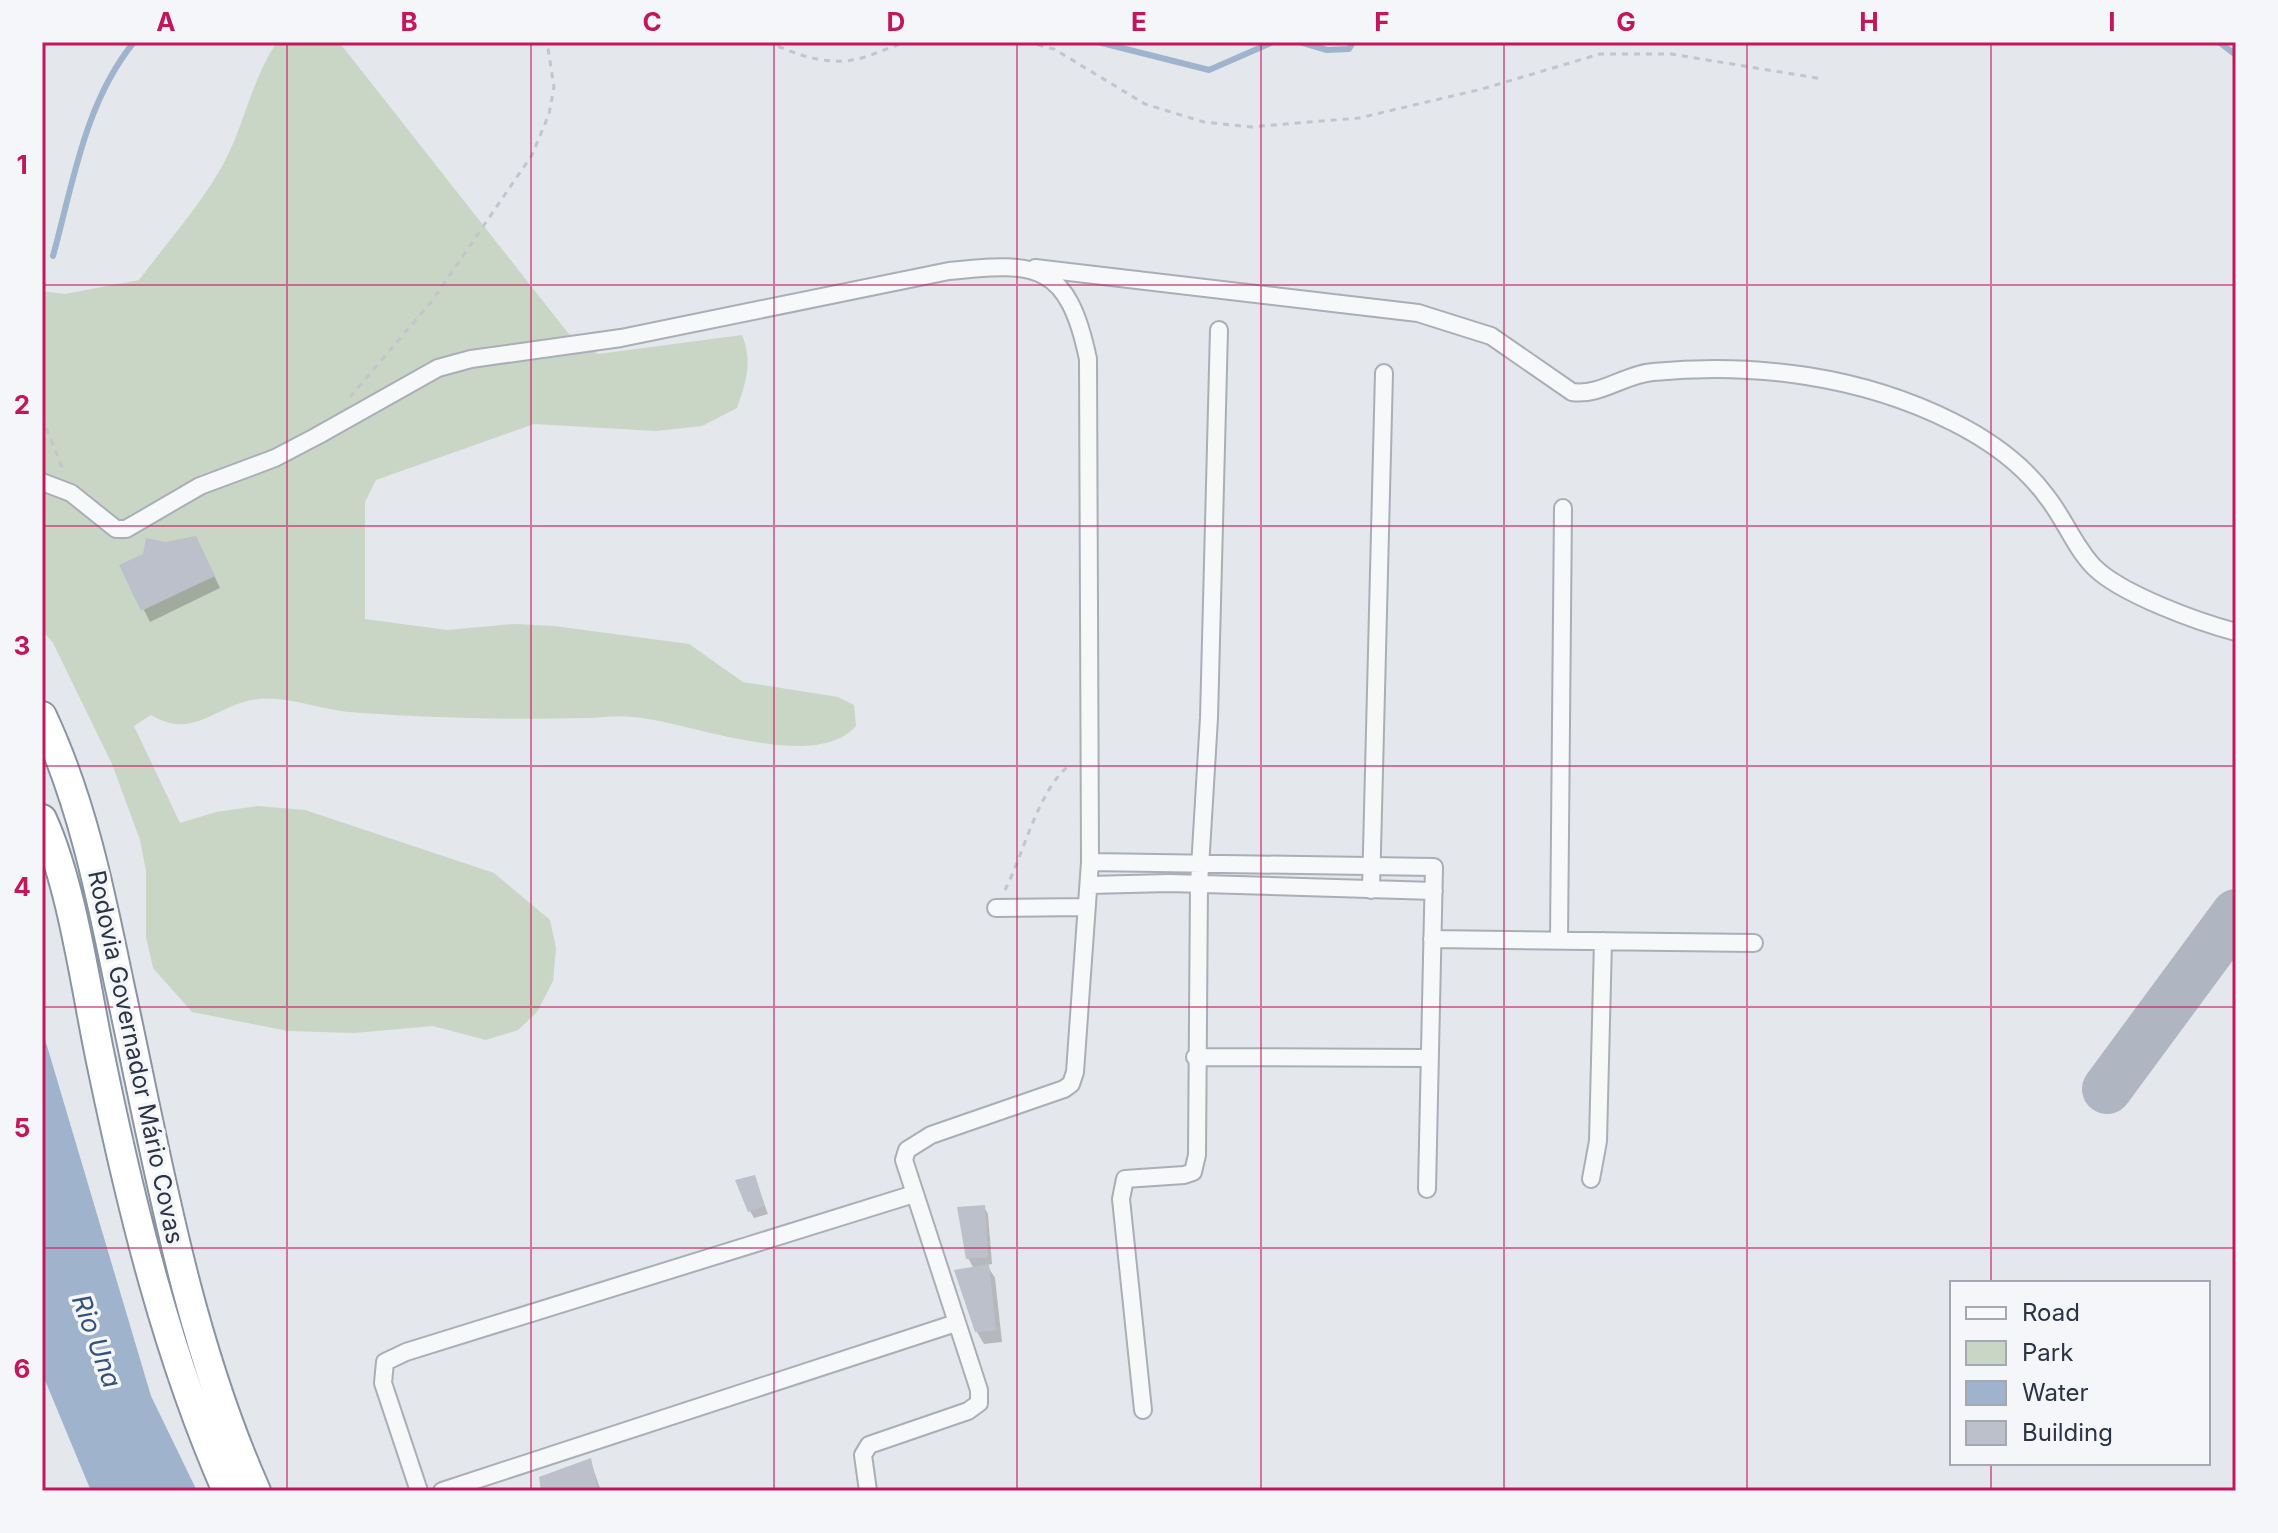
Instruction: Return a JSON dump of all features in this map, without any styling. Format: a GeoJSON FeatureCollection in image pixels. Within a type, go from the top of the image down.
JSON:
{"type":"FeatureCollection","features":[{"type":"Feature","properties":{"kind":"highway","name":"Rodovia Governador Mário Covas"},"geometry":{"type":"LineString","coordinates":[[42,716],[66,767],[93,860],[158,1177],[217,1386],[256,1491]]}},
{"type":"Feature","properties":{"kind":"highway","name":"Rodovia Governador Mário Covas"},"geometry":{"type":"LineString","coordinates":[[42,819],[58,869],[150,1261],[189,1399],[227,1491]]}},
{"type":"Feature","properties":{"kind":"street"},"geometry":{"type":"LineString","coordinates":[[42,482],[71,493],[116,529],[126,529],[200,486],[289,451],[438,368],[471,359],[621,338],[949,271],[990,266],[1034,268],[1418,313],[1491,336],[1572,392],[1585,394],[1647,372],[1688,368],[1799,376],[1882,393],[1952,421],[1996,446],[2046,495],[2092,566],[2110,580],[2209,625],[2236,632]]}},
{"type":"Feature","properties":{"kind":"street"},"geometry":{"type":"LineString","coordinates":[[868,1491],[863,1455],[869,1445],[968,1411],[979,1403],[979,1390],[904,1160],[907,1150],[917,1142],[1071,1084],[1090,862],[1088,359],[1079,319],[1063,292],[1034,268]]}},
{"type":"Feature","properties":{"kind":"street"},"geometry":{"type":"LineString","coordinates":[[1143,1410],[1122,1189],[1125,1179],[1131,1176],[1193,1172],[1197,1155],[1195,1057],[1199,884],[1209,718],[1219,330]]}},
{"type":"Feature","properties":{"kind":"street"},"geometry":{"type":"LineString","coordinates":[[1371,890],[1384,373]]}},
{"type":"Feature","properties":{"kind":"street"},"geometry":{"type":"LineString","coordinates":[[1559,940],[1563,508]]}},
{"type":"Feature","properties":{"kind":"street"},"geometry":{"type":"LineString","coordinates":[[1090,862],[1434,867],[1427,1189]]}},
{"type":"Feature","properties":{"kind":"street"},"geometry":{"type":"LineString","coordinates":[[1089,885],[1199,884],[1434,891]]}},
{"type":"Feature","properties":{"kind":"street"},"geometry":{"type":"LineString","coordinates":[[996,908],[1087,907]]}},
{"type":"Feature","properties":{"kind":"street"},"geometry":{"type":"LineString","coordinates":[[1432,939],[1754,943]]}},
{"type":"Feature","properties":{"kind":"street"},"geometry":{"type":"LineString","coordinates":[[1591,1179],[1598,1141],[1603,941]]}},
{"type":"Feature","properties":{"kind":"street"},"geometry":{"type":"LineString","coordinates":[[1195,1057],[1428,1058]]}},
{"type":"Feature","properties":{"kind":"street"},"geometry":{"type":"LineString","coordinates":[[419,1491],[383,1383],[385,1362],[421,1347],[914,1194]]}},
{"type":"Feature","properties":{"kind":"street"},"geometry":{"type":"LineString","coordinates":[[442,1491],[956,1323]]}},
{"type":"Feature","properties":{"kind":"path"},"geometry":{"type":"LineString","coordinates":[[346,402],[432,301],[532,155],[549,114],[554,87],[548,42]]}},
{"type":"Feature","properties":{"kind":"path"},"geometry":{"type":"LineString","coordinates":[[767,42],[794,54],[831,62],[862,58],[907,42]]}},
{"type":"Feature","properties":{"kind":"path"},"geometry":{"type":"LineString","coordinates":[[1026,42],[1054,49],[1145,104],[1204,122],[1251,127],[1359,118],[1482,89],[1600,54],[1671,54],[1823,79]]}},
{"type":"Feature","properties":{"kind":"path"},"geometry":{"type":"LineString","coordinates":[[42,417],[71,493]]}},
{"type":"Feature","properties":{"kind":"path"},"geometry":{"type":"LineString","coordinates":[[996,908],[1054,780],[1068,766],[1088,756]]}},
{"type":"Feature","properties":{"kind":"green space"},"geometry":{"type":"Polygon","coordinates":[[[277,42],[339,42],[568,333],[598,354],[742,335],[747,354],[745,381],[737,408],[702,426],[656,431],[534,424],[376,480],[365,502],[365,619],[447,630],[514,624],[554,626],[689,644],[743,682],[838,697],[854,705],[856,726],[837,740],[811,745],[749,741],[627,716],[526,719],[408,716],[348,712],[269,699],[243,702],[193,723],[166,722],[151,715],[134,726],[180,823],[216,812],[258,806],[305,810],[494,873],[550,920],[556,948],[553,981],[537,1012],[518,1030],[486,1040],[433,1026],[354,1033],[288,1031],[192,1012],[153,968],[146,937],[146,871],[140,840],[112,764],[53,643],[42,630],[42,291],[65,294],[139,280],[220,170],[260,73],[277,42]]]}},
{"type":"Feature","properties":{"kind":"water","name":"Rio Una"},"geometry":{"type":"Polygon","coordinates":[[[42,1029],[151,1396],[197,1491],[91,1491],[42,1373],[42,1029]]]}},
{"type":"Feature","properties":{"kind":"building"},"geometry":{"type":"Polygon","coordinates":[[[196,536],[215,576],[141,611],[119,565],[143,554],[146,538],[165,542],[196,536]]]}},
{"type":"Feature","properties":{"kind":"building"},"geometry":{"type":"Polygon","coordinates":[[[755,1175],[765,1206],[748,1212],[735,1180],[755,1175]]]}},
{"type":"Feature","properties":{"kind":"building"},"geometry":{"type":"Polygon","coordinates":[[[985,1205],[988,1257],[966,1259],[957,1207],[985,1205]]]}},
{"type":"Feature","properties":{"kind":"building"},"geometry":{"type":"Polygon","coordinates":[[[989,1264],[996,1331],[975,1332],[954,1270],[989,1264]]]}},
{"type":"Feature","properties":{"kind":"building"},"geometry":{"type":"Polygon","coordinates":[[[591,1458],[598,1491],[541,1491],[539,1477],[591,1458]]]}},
{"type":"Feature","properties":{"kind":"waterway"},"geometry":{"type":"LineString","coordinates":[[53,256],[74,172],[92,117],[103,90],[134,42]]}},
{"type":"Feature","properties":{"kind":"waterway"},"geometry":{"type":"LineString","coordinates":[[1098,42],[1209,70],[1273,42]]}},
{"type":"Feature","properties":{"kind":"waterway"},"geometry":{"type":"LineString","coordinates":[[1300,42],[1327,50],[1349,49],[1353,42]]}},
{"type":"Feature","properties":{"kind":"waterway"},"geometry":{"type":"LineString","coordinates":[[2219,42],[2236,55]]}},
{"type":"Feature","properties":{"kind":"taxiway"},"geometry":{"type":"LineString","coordinates":[[2107,1089],[2236,914]]}}]}
